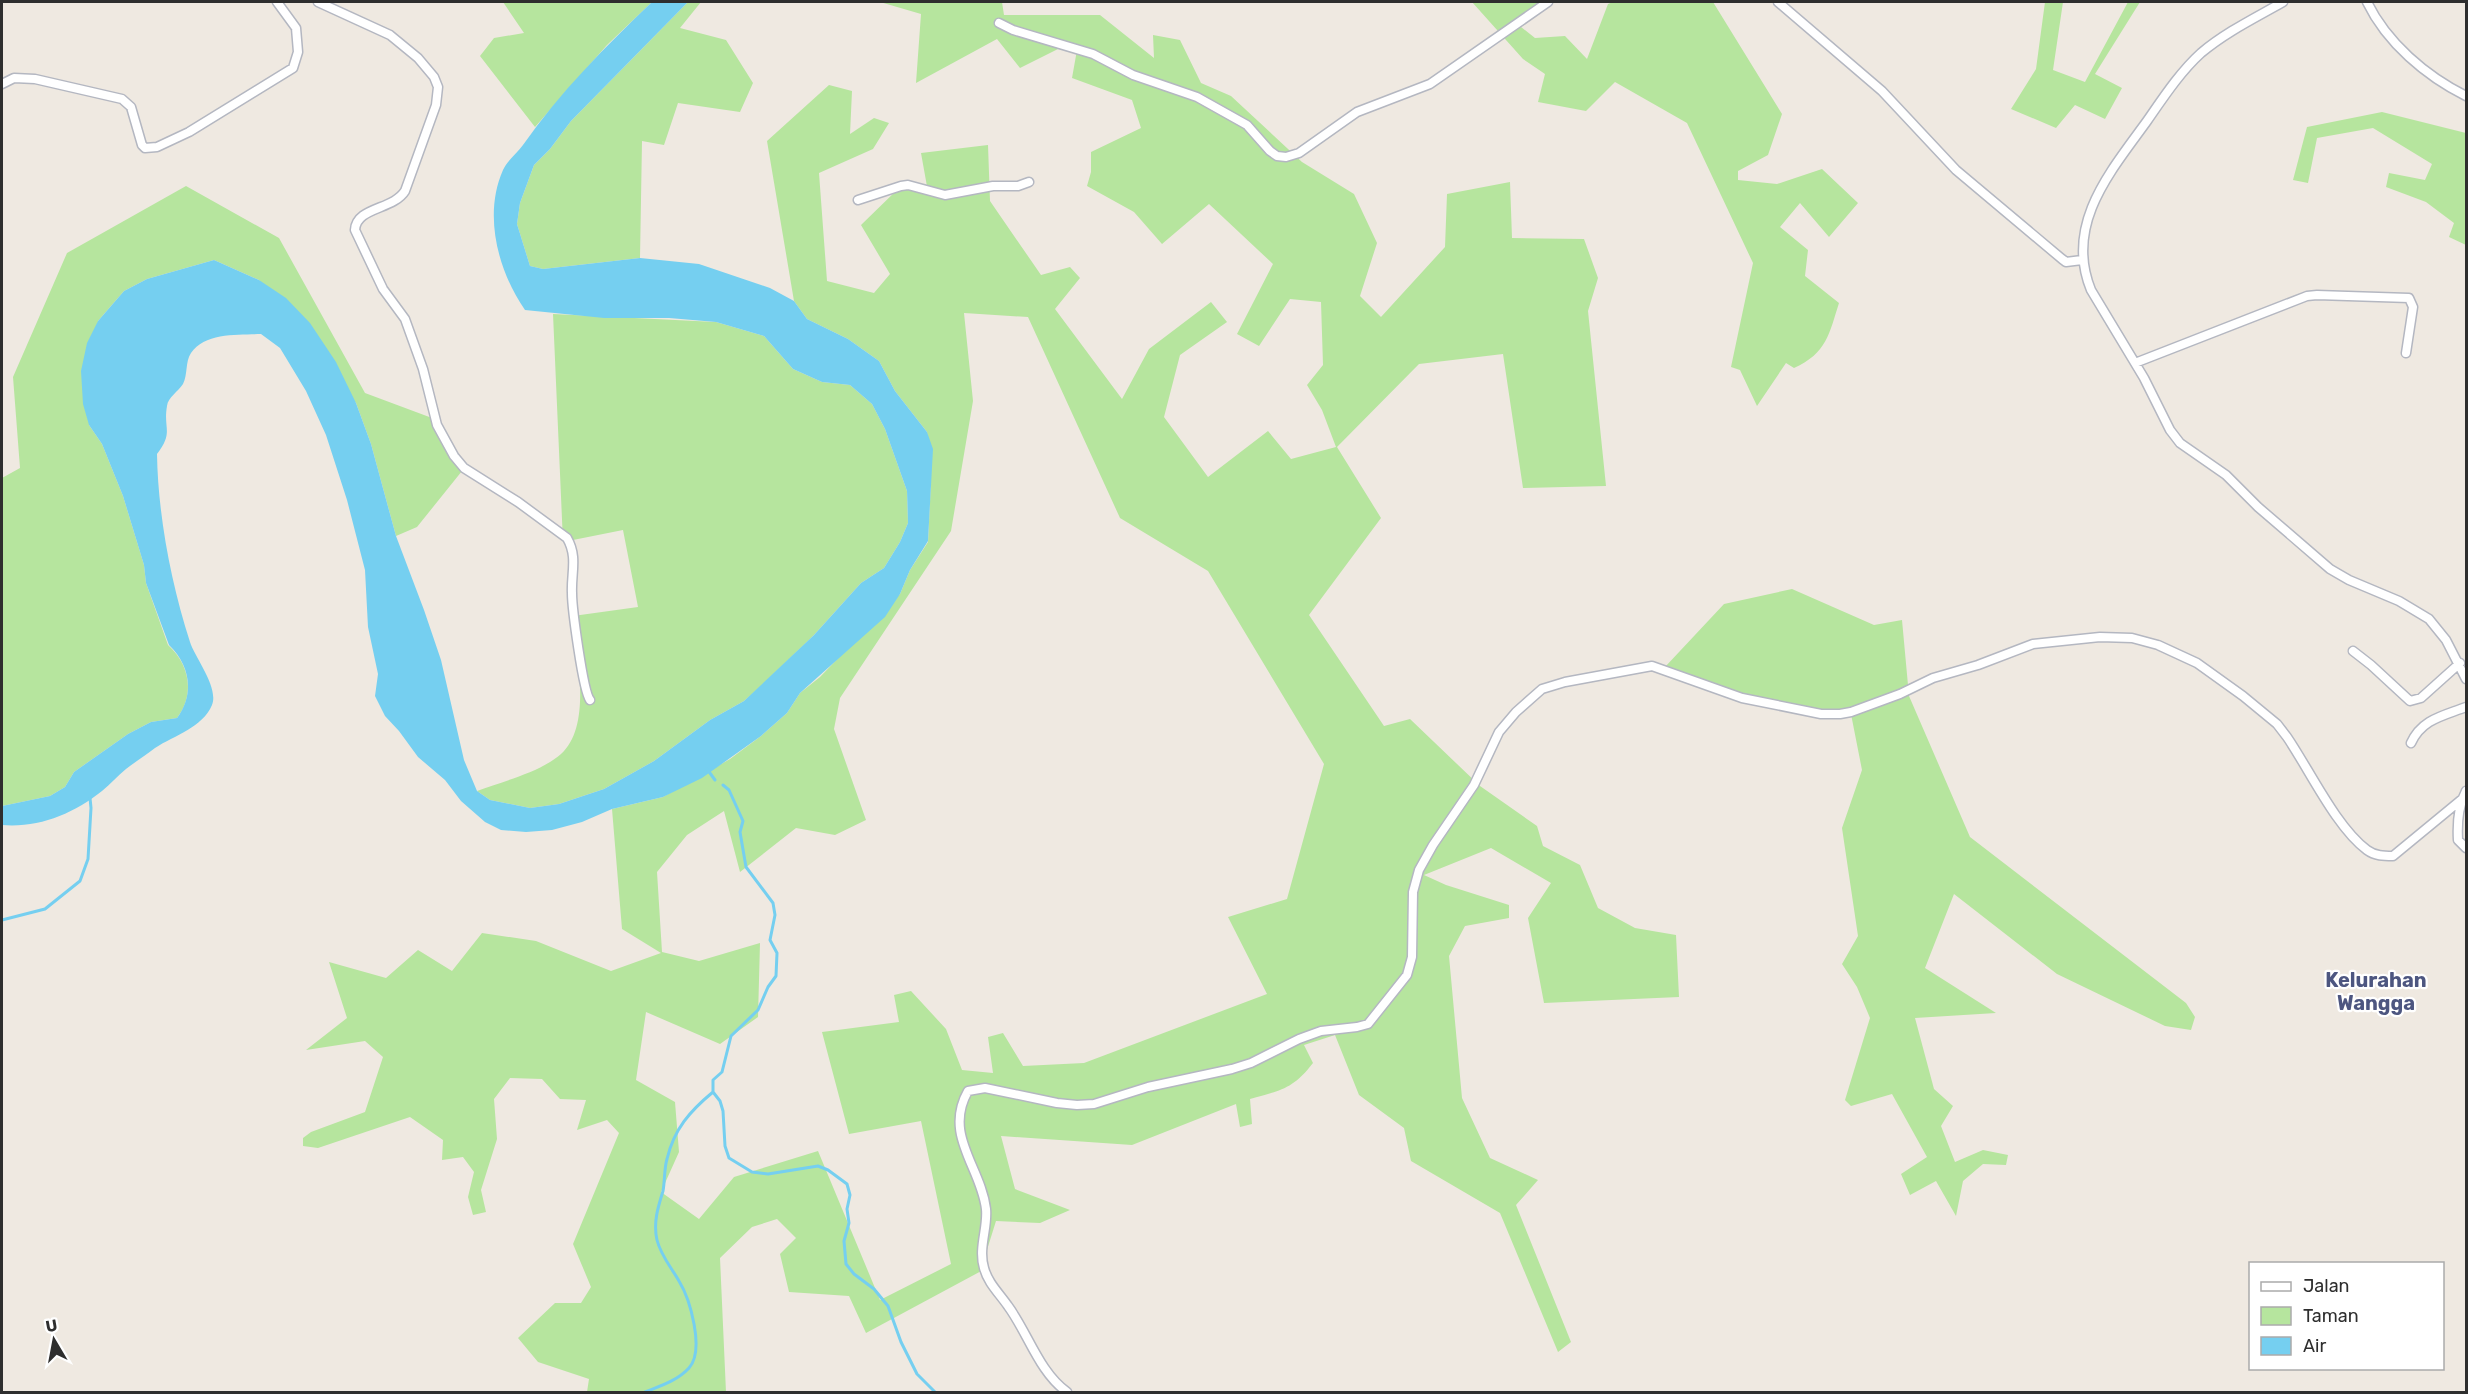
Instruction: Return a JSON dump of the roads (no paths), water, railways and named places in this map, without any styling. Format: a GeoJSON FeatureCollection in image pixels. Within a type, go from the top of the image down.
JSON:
{"type":"FeatureCollection","features":[{"type":"Feature","properties":{"kind":"street"},"geometry":{"type":"LineString","coordinates":[[2,84],[14,78],[35,79],[122,99],[131,107],[142,145],[148,148],[157,147],[189,132],[239,103],[293,68],[298,52],[297,34],[293,22],[277,2]]}},
{"type":"Feature","properties":{"kind":"street"},"geometry":{"type":"LineString","coordinates":[[318,2],[390,35],[418,58],[434,77],[438,87],[436,105],[405,191],[395,202],[362,216],[355,225],[355,230],[383,289],[405,319],[423,369],[436,425],[454,456],[464,468],[518,502],[567,538],[571,544],[575,561],[572,593],[582,671],[587,696],[590,700]]}},
{"type":"Feature","properties":{"kind":"street"},"geometry":{"type":"LineString","coordinates":[[999,23],[1013,30],[1093,54],[1133,75],[1197,97],[1240,121],[1276,156],[1286,157],[1299,153],[1357,112],[1430,84],[1548,2]]}},
{"type":"Feature","properties":{"kind":"street"},"geometry":{"type":"LineString","coordinates":[[1778,2],[1882,91],[1956,171],[1979,191],[2066,262],[2082,260]]}},
{"type":"Feature","properties":{"kind":"street"},"geometry":{"type":"LineString","coordinates":[[2283,2],[2225,35],[2200,54],[2177,80],[2105,177],[2096,194],[2082,260],[2091,290],[2157,402],[2170,430],[2180,442],[2226,475],[2265,513],[2330,569],[2349,580],[2399,601],[2429,619],[2441,632],[2460,663],[2466,679]]}},
{"type":"Feature","properties":{"kind":"street"},"geometry":{"type":"LineString","coordinates":[[2367,2],[2383,30],[2396,44],[2435,79],[2466,96]]}},
{"type":"Feature","properties":{"kind":"street"},"geometry":{"type":"LineString","coordinates":[[858,200],[908,185],[945,195],[993,186],[1018,186],[1029,182]]}},
{"type":"Feature","properties":{"kind":"street"},"geometry":{"type":"LineString","coordinates":[[2134,363],[2307,296],[2317,295],[2409,298],[2413,307],[2406,353]]}},
{"type":"Feature","properties":{"kind":"street"},"geometry":{"type":"LineString","coordinates":[[1067,1392],[1052,1376],[1029,1343],[1009,1306],[990,1283],[983,1266],[982,1248],[986,1209],[960,1128],[960,1111],[968,1091],[985,1088],[1057,1103],[1094,1104],[1148,1087],[1251,1063],[1299,1039],[1321,1031],[1368,1024],[1407,975],[1412,957],[1413,892],[1419,870],[1433,845],[1474,785],[1499,732],[1516,712],[1542,689],[1582,678],[1652,666],[1742,698],[1821,714],[1840,714],[1900,694],[1933,678],[1978,665],[2033,644],[2100,637],[2132,638],[2158,645],[2197,663],[2224,680],[2277,724],[2294,746],[2344,825],[2368,851],[2380,856],[2393,856],[2461,800]]}},
{"type":"Feature","properties":{"kind":"street"},"geometry":{"type":"LineString","coordinates":[[2352,651],[2372,665],[2410,701],[2421,698],[2460,663]]}},
{"type":"Feature","properties":{"kind":"street"},"geometry":{"type":"LineString","coordinates":[[2411,743],[2416,733],[2434,718],[2466,707]]}},
{"type":"Feature","properties":{"kind":"street"},"geometry":{"type":"LineString","coordinates":[[2466,790],[2461,800],[2457,825],[2458,840],[2466,848]]}},
{"type":"Feature","properties":{"kind":"water"},"geometry":{"type":"Polygon","coordinates":[[[652,2],[688,2],[571,121],[550,149],[534,165],[520,203],[517,224],[530,266],[543,269],[640,258],[699,264],[770,288],[794,301],[807,319],[848,339],[879,361],[895,391],[927,432],[933,449],[928,541],[885,617],[800,693],[787,713],[761,736],[702,778],[663,797],[612,809],[582,822],[552,830],[526,832],[501,830],[485,822],[461,801],[445,780],[418,757],[385,716],[375,696],[378,674],[368,627],[365,570],[347,500],[326,435],[306,391],[280,348],[261,334],[214,338],[197,346],[189,357],[183,384],[168,403],[167,435],[157,454],[160,501],[171,573],[190,642],[212,690],[212,705],[202,720],[155,748],[126,769],[102,791],[67,813],[42,822],[2,825],[2,806],[50,796],[65,787],[74,772],[128,734],[151,722],[177,718],[186,699],[188,680],[186,671],[182,661],[169,645],[146,583],[144,565],[123,496],[102,444],[89,425],[83,404],[81,371],[87,343],[98,321],[124,291],[147,279],[214,260],[259,280],[286,298],[310,323],[336,362],[356,403],[371,444],[396,536],[441,660],[464,760],[477,791],[490,800],[530,808],[559,804],[604,789],[654,761],[710,720],[744,701],[814,635],[861,583],[884,568],[900,542],[908,523],[907,491],[885,429],[872,404],[850,385],[822,382],[793,369],[764,336],[716,322],[669,318],[604,318],[525,310],[507,278],[496,242],[494,224],[497,187],[503,170],[568,88],[652,2]]]}},
{"type":"Feature","properties":{"kind":"waterway"},"geometry":{"type":"LineString","coordinates":[[707,769],[715,780]]}},
{"type":"Feature","properties":{"kind":"waterway"},"geometry":{"type":"LineString","coordinates":[[723,785],[729,790],[743,821],[740,832],[746,867],[773,903],[775,915],[770,940],[777,953],[776,976],[768,987],[758,1010],[731,1036],[722,1072],[713,1080],[713,1092],[720,1101],[723,1111],[725,1146],[729,1158],[752,1172],[768,1174],[818,1166],[828,1170],[847,1184],[850,1195],[847,1209],[849,1223],[844,1241],[846,1264],[854,1274],[874,1289],[888,1306],[901,1342],[917,1374],[935,1392]]}},
{"type":"Feature","properties":{"kind":"waterway"},"geometry":{"type":"LineString","coordinates":[[2,920],[45,909],[80,881],[88,859],[90,798]]}},
{"type":"Feature","properties":{"kind":"waterway"},"geometry":{"type":"LineString","coordinates":[[645,1392],[679,1376],[689,1368],[694,1360],[696,1337],[691,1312],[683,1289],[659,1246],[656,1221],[670,1148],[684,1121],[713,1092]]}},
{"type":"Feature","properties":{"kind":"district","name":"Kelurahan Wangga"},"geometry":{"type":"Point","coordinates":[2376,992]}}]}
